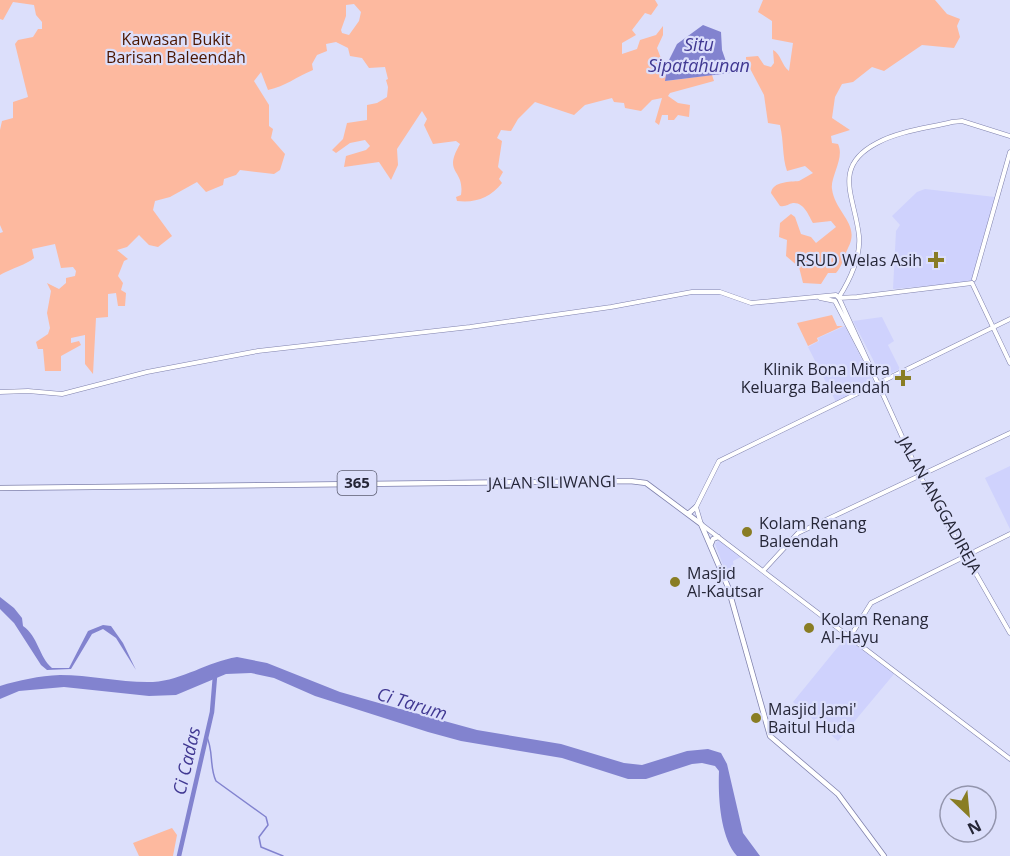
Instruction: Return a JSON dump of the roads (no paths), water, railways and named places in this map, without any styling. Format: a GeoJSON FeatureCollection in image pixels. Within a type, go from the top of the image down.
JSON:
{"type":"FeatureCollection","features":[{"type":"Feature","properties":{"kind":"main road"},"geometry":{"type":"LineString","coordinates":[[837,298],[845,286],[860,246],[848,177],[851,165],[858,157],[887,138],[954,122],[974,124],[1010,136]]}},
{"type":"Feature","properties":{"kind":"main road"},"geometry":{"type":"LineString","coordinates":[[1010,152],[973,281],[1010,363]]}},
{"type":"Feature","properties":{"kind":"main road"},"geometry":{"type":"LineString","coordinates":[[0,392],[28,391],[62,394],[147,372],[258,351],[470,327],[611,307],[692,292],[720,292],[751,303],[837,298],[973,281]]}},
{"type":"Feature","properties":{"kind":"main road","name":"JALAN ANGGADIREJA"},"geometry":{"type":"LineString","coordinates":[[837,298],[920,476],[1010,633]]}},
{"type":"Feature","properties":{"kind":"main road"},"geometry":{"type":"LineString","coordinates":[[688,514],[696,507],[717,462],[1010,319]]}},
{"type":"Feature","properties":{"kind":"main road"},"geometry":{"type":"LineString","coordinates":[[763,571],[798,533],[1010,433]]}},
{"type":"Feature","properties":{"kind":"main road","name":"JALAN SILIWANGI"},"geometry":{"type":"LineString","coordinates":[[0,488],[634,481],[646,483],[1010,759]]}},
{"type":"Feature","properties":{"kind":"main road"},"geometry":{"type":"LineString","coordinates":[[696,507],[701,524]]}},
{"type":"Feature","properties":{"kind":"main road","name":"365"},"geometry":{"type":"LineString","coordinates":[[701,524],[732,598],[770,736],[838,795],[884,856]]}},
{"type":"Feature","properties":{"kind":"main road"},"geometry":{"type":"LineString","coordinates":[[850,637],[869,604],[1010,534]]}},
{"type":"Feature","properties":{"kind":"main road"},"geometry":{"type":"LineString","coordinates":[[711,545],[712,540],[718,537]]}},
{"type":"Feature","properties":{"kind":"water","name":"Situ Sipatahunan"},"geometry":{"type":"Polygon","coordinates":[[[703,25],[721,32],[722,50],[730,73],[665,81],[668,62],[677,44],[703,25]]]}},
{"type":"Feature","properties":{"kind":"water"},"geometry":{"type":"Polygon","coordinates":[[[0,597],[22,618],[23,626],[32,635],[52,668],[69,668],[88,631],[103,625],[111,626],[123,643],[136,670],[116,638],[103,629],[92,634],[71,669],[47,670],[41,665],[14,623],[0,609],[0,597]]]}},
{"type":"Feature","properties":{"kind":"water"},"geometry":{"type":"Polygon","coordinates":[[[237,657],[267,663],[340,692],[477,730],[561,744],[624,763],[642,765],[687,751],[708,749],[721,753],[727,764],[743,833],[760,856],[737,856],[731,848],[721,816],[719,771],[715,766],[702,763],[646,779],[628,779],[562,758],[461,741],[428,732],[315,696],[274,678],[251,673],[226,674],[176,695],[149,696],[64,687],[19,691],[0,699],[0,686],[44,676],[164,681],[237,657]]]}},
{"type":"Feature","properties":{"kind":"waterway","name":"Ci Cadas"},"geometry":{"type":"LineString","coordinates":[[179,856],[212,712],[215,676]]}},
{"type":"Feature","properties":{"kind":"waterway"},"geometry":{"type":"LineString","coordinates":[[206,735],[216,781],[266,817],[268,825],[259,837],[261,847],[283,856]]}},
{"type":"Feature","properties":{"kind":"place","name":"RSUD Welas Asih"},"geometry":{"type":"Point","coordinates":[936,260]}},
{"type":"Feature","properties":{"kind":"place","name":"Klinik Bona Mitra Keluarga Baleendah"},"geometry":{"type":"Point","coordinates":[903,378]}},
{"type":"Feature","properties":{"kind":"place","name":"Kolam Renang Baleendah"},"geometry":{"type":"Point","coordinates":[747,532]}},
{"type":"Feature","properties":{"kind":"place","name":"Masjid Al-Kautsar"},"geometry":{"type":"Point","coordinates":[675,582]}},
{"type":"Feature","properties":{"kind":"place","name":"Kolam Renang Al-Hayu"},"geometry":{"type":"Point","coordinates":[809,628]}},
{"type":"Feature","properties":{"kind":"place","name":"Masjid Jami' Baitul Huda"},"geometry":{"type":"Point","coordinates":[756,718]}},
{"type":"Feature","properties":{"kind":"park label","name":"Kawasan Bukit Barisan Baleendah"},"geometry":{"type":"Point","coordinates":[176,48]}},
{"type":"Feature","properties":{"kind":"water label","name":"Ci Tarum"},"geometry":{"type":"Point","coordinates":[412,704]}}]}
